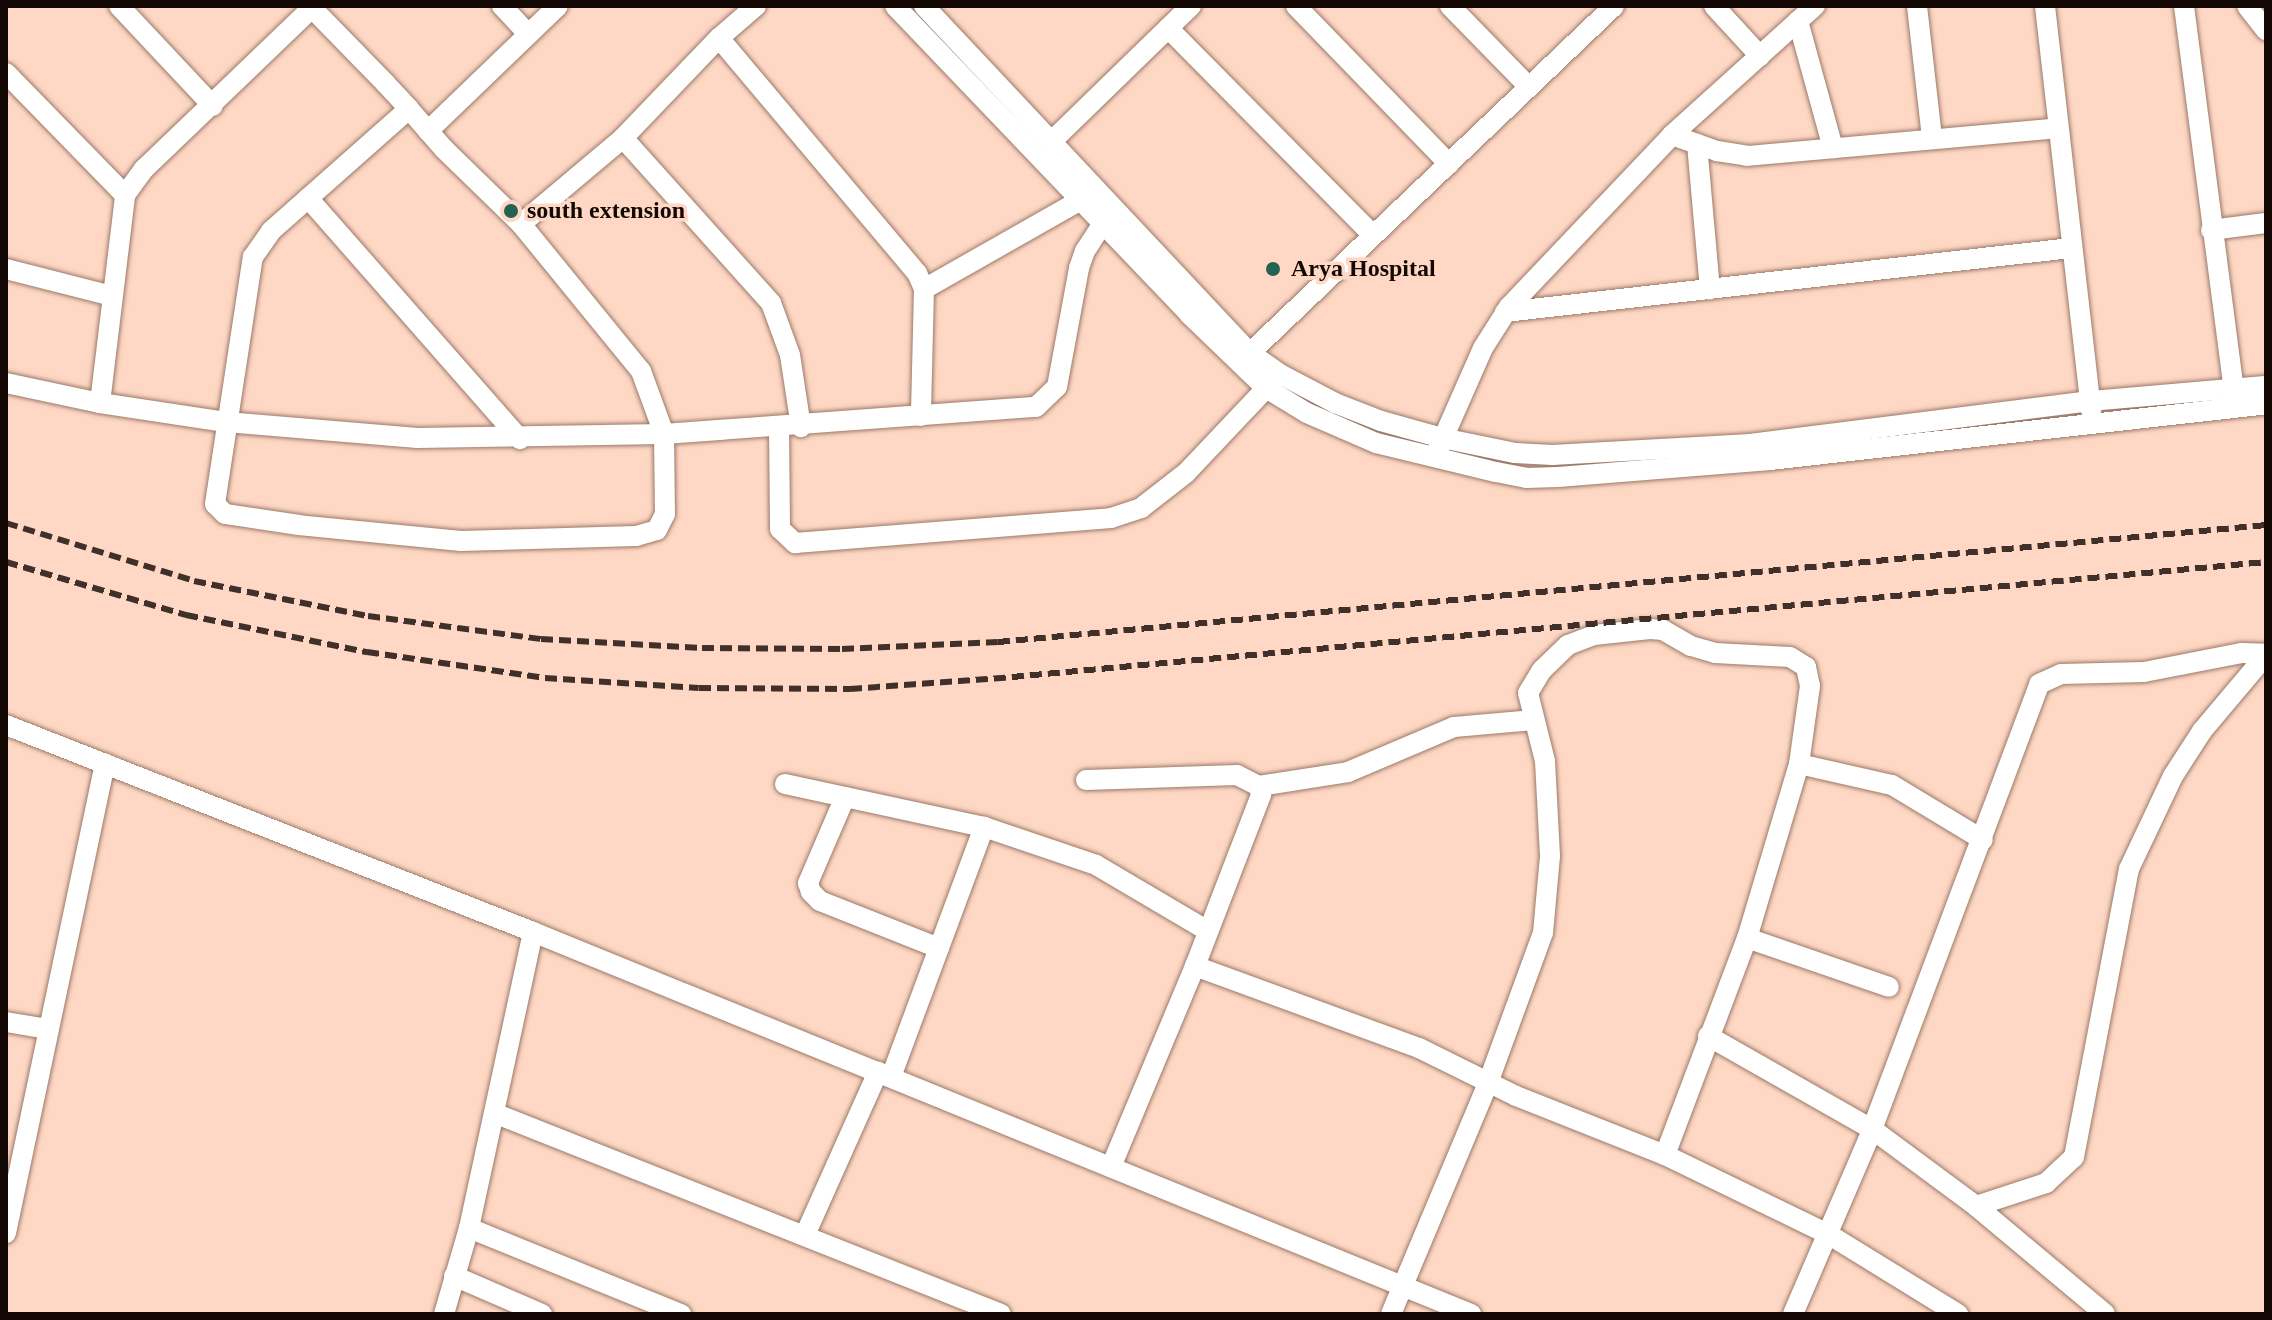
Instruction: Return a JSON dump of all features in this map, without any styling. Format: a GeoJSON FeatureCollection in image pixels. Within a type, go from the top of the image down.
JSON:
{"type":"FeatureCollection","features":[{"type":"Feature","properties":{"kind":"street"},"geometry":{"type":"LineString","coordinates":[[119,6],[213,106]]}},
{"type":"Feature","properties":{"kind":"street"},"geometry":{"type":"LineString","coordinates":[[502,6],[528,34]]}},
{"type":"Feature","properties":{"kind":"street"},"geometry":{"type":"LineString","coordinates":[[428,131],[558,6]]}},
{"type":"Feature","properties":{"kind":"street"},"geometry":{"type":"LineString","coordinates":[[521,224],[623,138],[719,38],[756,6]]}},
{"type":"Feature","properties":{"kind":"street"},"geometry":{"type":"LineString","coordinates":[[895,6],[1079,201],[1108,216],[1250,353],[1273,381]]}},
{"type":"Feature","properties":{"kind":"street"},"geometry":{"type":"LineString","coordinates":[[1052,141],[1191,6]]}},
{"type":"Feature","properties":{"kind":"street"},"geometry":{"type":"LineString","coordinates":[[1296,6],[1449,164]]}},
{"type":"Feature","properties":{"kind":"street"},"geometry":{"type":"LineString","coordinates":[[1450,6],[1529,87]]}},
{"type":"Feature","properties":{"kind":"street"},"geometry":{"type":"LineString","coordinates":[[1714,6],[1760,56]]}},
{"type":"Feature","properties":{"kind":"street"},"geometry":{"type":"LineString","coordinates":[[1438,448],[1483,348],[1505,312],[1672,135],[1815,6]]}},
{"type":"Feature","properties":{"kind":"street"},"geometry":{"type":"LineString","coordinates":[[1917,6],[1932,138]]}},
{"type":"Feature","properties":{"kind":"street"},"geometry":{"type":"LineString","coordinates":[[2047,6],[2071,248],[2093,423]]}},
{"type":"Feature","properties":{"kind":"street"},"geometry":{"type":"LineString","coordinates":[[2184,6],[2234,389]]}},
{"type":"Feature","properties":{"kind":"street"},"geometry":{"type":"LineString","coordinates":[[2247,6],[2266,30]]}},
{"type":"Feature","properties":{"kind":"street"},"geometry":{"type":"LineString","coordinates":[[100,403],[125,195],[144,169],[213,106],[311,7],[521,224],[635,363],[664,434],[665,514],[657,530],[636,536],[487,542],[299,525],[225,514],[215,504],[253,257],[271,231],[409,109]]}},
{"type":"Feature","properties":{"kind":"street"},"geometry":{"type":"LineString","coordinates":[[1250,353],[1611,7]]}},
{"type":"Feature","properties":{"kind":"street"},"geometry":{"type":"LineString","coordinates":[[916,28],[931,8],[1098,190],[1108,216],[1273,381],[1307,413],[1376,443],[1553,455],[1720,446],[2090,401],[2266,386]]}},
{"type":"Feature","properties":{"kind":"street"},"geometry":{"type":"LineString","coordinates":[[1798,21],[1833,148]]}},
{"type":"Feature","properties":{"kind":"street"},"geometry":{"type":"LineString","coordinates":[[1168,28],[1373,235]]}},
{"type":"Feature","properties":{"kind":"street"},"geometry":{"type":"LineString","coordinates":[[719,38],[908,260],[924,289],[921,416]]}},
{"type":"Feature","properties":{"kind":"street"},"geometry":{"type":"LineString","coordinates":[[6,73],[125,195]]}},
{"type":"Feature","properties":{"kind":"street"},"geometry":{"type":"LineString","coordinates":[[1672,135],[1747,156],[2058,128]]}},
{"type":"Feature","properties":{"kind":"street"},"geometry":{"type":"LineString","coordinates":[[623,138],[771,303],[790,355],[801,427]]}},
{"type":"Feature","properties":{"kind":"street"},"geometry":{"type":"LineString","coordinates":[[1697,144],[1710,289]]}},
{"type":"Feature","properties":{"kind":"street"},"geometry":{"type":"LineString","coordinates":[[924,289],[1098,190]]}},
{"type":"Feature","properties":{"kind":"street"},"geometry":{"type":"LineString","coordinates":[[308,198],[520,439]]}},
{"type":"Feature","properties":{"kind":"street"},"geometry":{"type":"LineString","coordinates":[[6,383],[100,403],[226,422],[417,438],[520,439],[664,434],[801,427],[1036,407],[1048,399],[1057,387],[1079,268],[1085,251],[1108,216]]}},
{"type":"Feature","properties":{"kind":"street"},"geometry":{"type":"LineString","coordinates":[[2211,230],[2266,223]]}},
{"type":"Feature","properties":{"kind":"street"},"geometry":{"type":"LineString","coordinates":[[1505,312],[2071,248]]}},
{"type":"Feature","properties":{"kind":"street"},"geometry":{"type":"LineString","coordinates":[[6,269],[112,296]]}},
{"type":"Feature","properties":{"kind":"street"},"geometry":{"type":"LineString","coordinates":[[779,428],[780,529],[786,538],[795,543],[1111,518],[1141,508],[1186,473],[1273,381]]}},
{"type":"Feature","properties":{"kind":"street"},"geometry":{"type":"LineString","coordinates":[[1438,448],[1526,478],[1558,477],[1770,460],[2266,404]]}},
{"type":"Feature","properties":{"kind":"street"},"geometry":{"type":"LineString","coordinates":[[1391,1314],[1488,1083],[1543,933],[1549,894],[1545,761],[1528,693],[1542,670],[1568,645],[1594,635],[1663,630],[1691,646],[1715,653],[1790,657],[1801,661],[1806,667],[1810,686],[1799,764],[1747,938],[1665,1155]]}},
{"type":"Feature","properties":{"kind":"street"},"geometry":{"type":"LineString","coordinates":[[1793,1314],[1872,1129],[1983,840],[2034,692],[2045,678],[2061,674],[2144,672],[2242,653],[2266,654]]}},
{"type":"Feature","properties":{"kind":"street"},"geometry":{"type":"LineString","coordinates":[[1976,1206],[2046,1183],[2074,1157],[2129,869],[2148,825],[2188,753],[2266,654]]}},
{"type":"Feature","properties":{"kind":"street"},"geometry":{"type":"LineString","coordinates":[[1086,780],[1237,775],[1259,786],[1348,772],[1454,727],[1534,720]]}},
{"type":"Feature","properties":{"kind":"street"},"geometry":{"type":"LineString","coordinates":[[6,725],[533,932],[1471,1314]]}},
{"type":"Feature","properties":{"kind":"street"},"geometry":{"type":"LineString","coordinates":[[6,1233],[105,763]]}},
{"type":"Feature","properties":{"kind":"street"},"geometry":{"type":"LineString","coordinates":[[1799,764],[1892,785],[1983,840]]}},
{"type":"Feature","properties":{"kind":"street"},"geometry":{"type":"LineString","coordinates":[[785,784],[984,827],[1117,875],[1208,931]]}},
{"type":"Feature","properties":{"kind":"street"},"geometry":{"type":"LineString","coordinates":[[1111,1167],[1253,822],[1261,795],[1259,786]]}},
{"type":"Feature","properties":{"kind":"street"},"geometry":{"type":"LineString","coordinates":[[845,797],[808,883],[811,892],[820,901],[939,948]]}},
{"type":"Feature","properties":{"kind":"street"},"geometry":{"type":"LineString","coordinates":[[805,1235],[884,1074],[939,948],[984,827]]}},
{"type":"Feature","properties":{"kind":"street"},"geometry":{"type":"LineString","coordinates":[[444,1314],[469,1228],[533,932]]}},
{"type":"Feature","properties":{"kind":"street"},"geometry":{"type":"LineString","coordinates":[[1747,938],[1889,987]]}},
{"type":"Feature","properties":{"kind":"street"},"geometry":{"type":"LineString","coordinates":[[1195,966],[1419,1048],[1488,1083],[1665,1155],[1828,1234],[1958,1314]]}},
{"type":"Feature","properties":{"kind":"street"},"geometry":{"type":"LineString","coordinates":[[6,1022],[48,1029]]}},
{"type":"Feature","properties":{"kind":"street"},"geometry":{"type":"LineString","coordinates":[[1708,1036],[1872,1129],[1976,1206],[2105,1314]]}},
{"type":"Feature","properties":{"kind":"street"},"geometry":{"type":"LineString","coordinates":[[494,1113],[1001,1314]]}},
{"type":"Feature","properties":{"kind":"street"},"geometry":{"type":"LineString","coordinates":[[469,1228],[681,1314]]}},
{"type":"Feature","properties":{"kind":"street"},"geometry":{"type":"LineString","coordinates":[[454,1276],[542,1314]]}},
{"type":"Feature","properties":{"kind":"railway"},"geometry":{"type":"LineString","coordinates":[[6,523],[194,581],[368,616],[541,639],[702,648],[842,649],[998,642],[2266,525]]}},
{"type":"Feature","properties":{"kind":"railway"},"geometry":{"type":"LineString","coordinates":[[6,562],[186,615],[367,652],[545,678],[699,688],[850,689],[1012,677],[2266,562]]}},
{"type":"Feature","properties":{"kind":"place","name":"south extension"},"geometry":{"type":"Point","coordinates":[511,211]}},
{"type":"Feature","properties":{"kind":"place","name":"Arya Hospital"},"geometry":{"type":"Point","coordinates":[1273,269]}}]}
